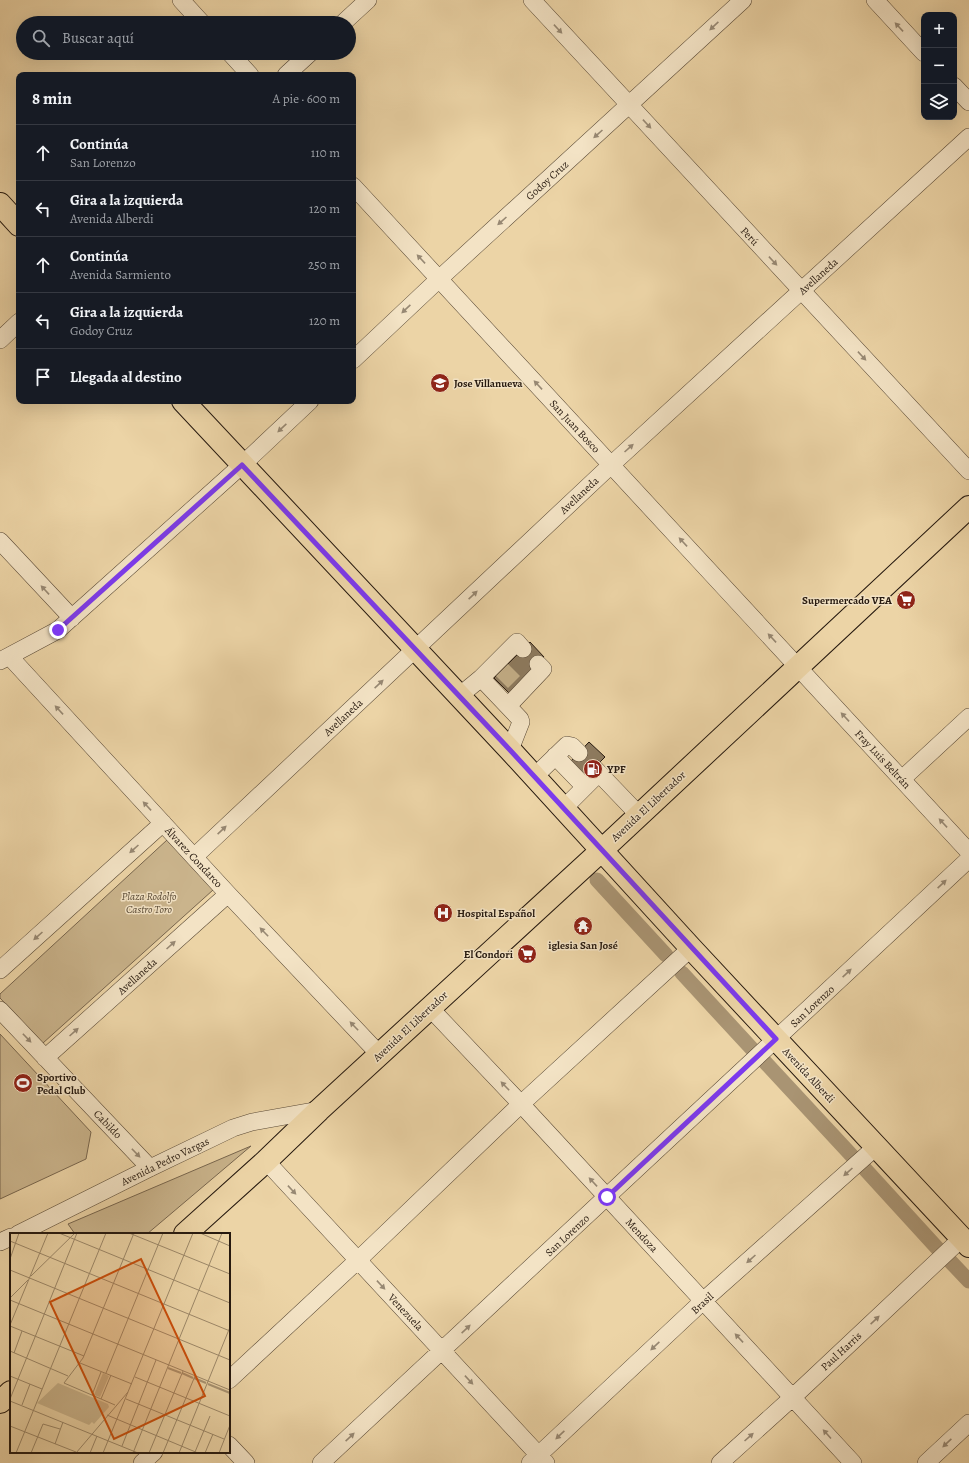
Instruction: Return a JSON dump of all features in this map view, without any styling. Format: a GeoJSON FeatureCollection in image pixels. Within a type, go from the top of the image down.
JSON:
{"type":"FeatureCollection","features":[{"type":"Feature","properties":{"kind":"main road"},"geometry":{"type":"LineString","coordinates":[[0,204],[16,222]]}},
{"type":"Feature","properties":{"kind":"main road","name":"Avenida Alberdi"},"geometry":{"type":"LineString","coordinates":[[186,404],[458,697],[510,750],[691,948],[965,1242]]}},
{"type":"Feature","properties":{"kind":"main road","name":"Avenida El Libertador"},"geometry":{"type":"LineString","coordinates":[[186,1233],[639,816],[969,507]]}},
{"type":"Feature","properties":{"kind":"main road"},"geometry":{"type":"LineString","coordinates":[[0,1402],[10,1393]]}},
{"type":"Feature","properties":{"kind":"street"},"geometry":{"type":"LineString","coordinates":[[181,0],[196,16]]}},
{"type":"Feature","properties":{"kind":"street"},"geometry":{"type":"LineString","coordinates":[[351,16],[368,0]]}},
{"type":"Feature","properties":{"kind":"street","name":"Perú"},"geometry":{"type":"LineString","coordinates":[[532,0],[969,471]]}},
{"type":"Feature","properties":{"kind":"street","name":"Godoy Cruz"},"geometry":{"type":"LineString","coordinates":[[356,357],[743,0]]}},
{"type":"Feature","properties":{"kind":"street"},"geometry":{"type":"LineString","coordinates":[[875,0],[921,50]]}},
{"type":"Feature","properties":{"kind":"street"},"geometry":{"type":"LineString","coordinates":[[236,60],[247,72]]}},
{"type":"Feature","properties":{"kind":"street"},"geometry":{"type":"LineString","coordinates":[[289,72],[302,60]]}},
{"type":"Feature","properties":{"kind":"street"},"geometry":{"type":"LineString","coordinates":[[957,89],[969,102]]}},
{"type":"Feature","properties":{"kind":"street","name":"Avellaneda"},"geometry":{"type":"LineString","coordinates":[[194,857],[611,465],[969,137]]}},
{"type":"Feature","properties":{"kind":"street","name":"San Juan Bosco"},"geometry":{"type":"LineString","coordinates":[[356,189],[798,666]]}},
{"type":"Feature","properties":{"kind":"street"},"geometry":{"type":"LineString","coordinates":[[0,340],[16,325]]}},
{"type":"Feature","properties":{"kind":"street"},"geometry":{"type":"LineString","coordinates":[[5,659],[58,630],[242,465],[307,404]]}},
{"type":"Feature","properties":{"kind":"street"},"geometry":{"type":"LineString","coordinates":[[0,541],[72,618]]}},
{"type":"Feature","properties":{"kind":"street"},"geometry":{"type":"LineString","coordinates":[[458,697],[481,678],[499,667],[517,642],[523,649]]}},
{"type":"Feature","properties":{"kind":"street","name":"Álvarez Condarco"},"geometry":{"type":"LineString","coordinates":[[5,659],[163,823],[228,894],[380,1054]]}},
{"type":"Feature","properties":{"kind":"street"},"geometry":{"type":"LineString","coordinates":[[508,706],[520,688],[543,669],[538,664]]}},
{"type":"Feature","properties":{"kind":"street","name":"Fray Luis Beltrán"},"geometry":{"type":"LineString","coordinates":[[798,666],[969,852]]}},
{"type":"Feature","properties":{"kind":"street"},"geometry":{"type":"LineString","coordinates":[[481,678],[517,715],[521,722],[510,750]]}},
{"type":"Feature","properties":{"kind":"street"},"geometry":{"type":"LineString","coordinates":[[902,779],[969,717]]}},
{"type":"Feature","properties":{"kind":"street"},"geometry":{"type":"LineString","coordinates":[[534,777],[567,745],[570,744],[579,753]]}},
{"type":"Feature","properties":{"kind":"street"},"geometry":{"type":"LineString","coordinates":[[555,756],[585,787]]}},
{"type":"Feature","properties":{"kind":"street"},"geometry":{"type":"LineString","coordinates":[[563,809],[585,787],[596,771],[639,816]]}},
{"type":"Feature","properties":{"kind":"street"},"geometry":{"type":"LineString","coordinates":[[0,970],[163,823]]}},
{"type":"Feature","properties":{"kind":"street","name":"San Lorenzo"},"geometry":{"type":"LineString","coordinates":[[321,1463],[969,859]]}},
{"type":"Feature","properties":{"kind":"street","name":"Avellaneda"},"geometry":{"type":"LineString","coordinates":[[45,1058],[228,894]]}},
{"type":"Feature","properties":{"kind":"street"},"geometry":{"type":"LineString","coordinates":[[230,1379],[358,1260],[521,1104],[691,948]]}},
{"type":"Feature","properties":{"kind":"street","name":"Mendoza"},"geometry":{"type":"LineString","coordinates":[[430,1008],[521,1104],[853,1463]]}},
{"type":"Feature","properties":{"kind":"street","name":"Cabildo"},"geometry":{"type":"LineString","coordinates":[[0,1010],[150,1168]]}},
{"type":"Feature","properties":{"kind":"street","name":"Avenida Pedro Vargas"},"geometry":{"type":"LineString","coordinates":[[29,1232],[150,1168],[233,1128],[252,1122],[319,1110]]}},
{"type":"Feature","properties":{"kind":"street","name":"Brasil"},"geometry":{"type":"LineString","coordinates":[[538,1461],[703,1301],[877,1146]]}},
{"type":"Feature","properties":{"kind":"street","name":"Venezuela"},"geometry":{"type":"LineString","coordinates":[[266,1161],[442,1351],[538,1461]]}},
{"type":"Feature","properties":{"kind":"street"},"geometry":{"type":"LineString","coordinates":[[0,1242],[10,1237]]}},
{"type":"Feature","properties":{"kind":"street","name":"Paul Harris"},"geometry":{"type":"LineString","coordinates":[[720,1463],[965,1242]]}},
{"type":"Feature","properties":{"kind":"street"},"geometry":{"type":"LineString","coordinates":[[926,1463],[969,1423]]}},
{"type":"Feature","properties":{"kind":"street"},"geometry":{"type":"LineString","coordinates":[[230,1446],[246,1463]]}},
{"type":"Feature","properties":{"kind":"street"},"geometry":{"type":"LineString","coordinates":[[142,1463],[153,1453]]}},
{"type":"Feature","properties":{"kind":"green space","name":"Plaza Rodolfo Castro Toro"},"geometry":{"type":"Polygon","coordinates":[[[167,840],[213,890],[43,1043],[0,998],[0,994],[167,840]]]}},
{"type":"Feature","properties":{"kind":"green space","name":"Sportivo Pedal Club"},"geometry":{"type":"Polygon","coordinates":[[[0,1034],[91,1132],[86,1159],[0,1199],[0,1034]]]}},
{"type":"Feature","properties":{"kind":"green space"},"geometry":{"type":"Polygon","coordinates":[[[251,1146],[148,1233],[74,1233],[68,1224],[251,1146]]]}},
{"type":"Feature","properties":{"kind":"building"},"geometry":{"type":"Polygon","coordinates":[[[530,642],[544,657],[509,693],[494,678],[530,642]]]}},
{"type":"Feature","properties":{"kind":"building"},"geometry":{"type":"Polygon","coordinates":[[[589,742],[605,757],[585,777],[570,762],[589,742]]]}},
{"type":"Feature","properties":{"kind":"waterway"},"geometry":{"type":"LineString","coordinates":[[597,880],[666,955]]}},
{"type":"Feature","properties":{"kind":"waterway"},"geometry":{"type":"LineString","coordinates":[[682,973],[753,1050]]}},
{"type":"Feature","properties":{"kind":"waterway"},"geometry":{"type":"LineString","coordinates":[[764,1061],[853,1157]]}},
{"type":"Feature","properties":{"kind":"waterway"},"geometry":{"type":"LineString","coordinates":[[864,1168],[938,1249]]}},
{"type":"Feature","properties":{"kind":"waterway"},"geometry":{"type":"LineString","coordinates":[[949,1260],[969,1281]]}},
{"type":"Feature","properties":{"kind":"tunnel"},"geometry":{"type":"LineString","coordinates":[[502,670],[517,685]]}},
{"type":"Feature","properties":{"kind":"place","name":"Jose Villanueva"},"geometry":{"type":"Point","coordinates":[440,383]}},
{"type":"Feature","properties":{"kind":"place","name":"Supermercado VEA"},"geometry":{"type":"Point","coordinates":[906,600]}},
{"type":"Feature","properties":{"kind":"place","name":"YPF"},"geometry":{"type":"Point","coordinates":[593,769]}},
{"type":"Feature","properties":{"kind":"place","name":"Hospital Español"},"geometry":{"type":"Point","coordinates":[443,913]}},
{"type":"Feature","properties":{"kind":"place","name":"iglesia San José"},"geometry":{"type":"Point","coordinates":[583,926]}},
{"type":"Feature","properties":{"kind":"place","name":"El Condori"},"geometry":{"type":"Point","coordinates":[527,954]}},
{"type":"Feature","properties":{"kind":"place","name":"Sportivo Pedal Club"},"geometry":{"type":"Point","coordinates":[23,1083]}},
{"type":"Feature","properties":{"kind":"route"},"geometry":{"type":"LineString","coordinates":[[58,630],[242,465],[458,697],[510,750],[776,1039],[607,1197]]}}]}
